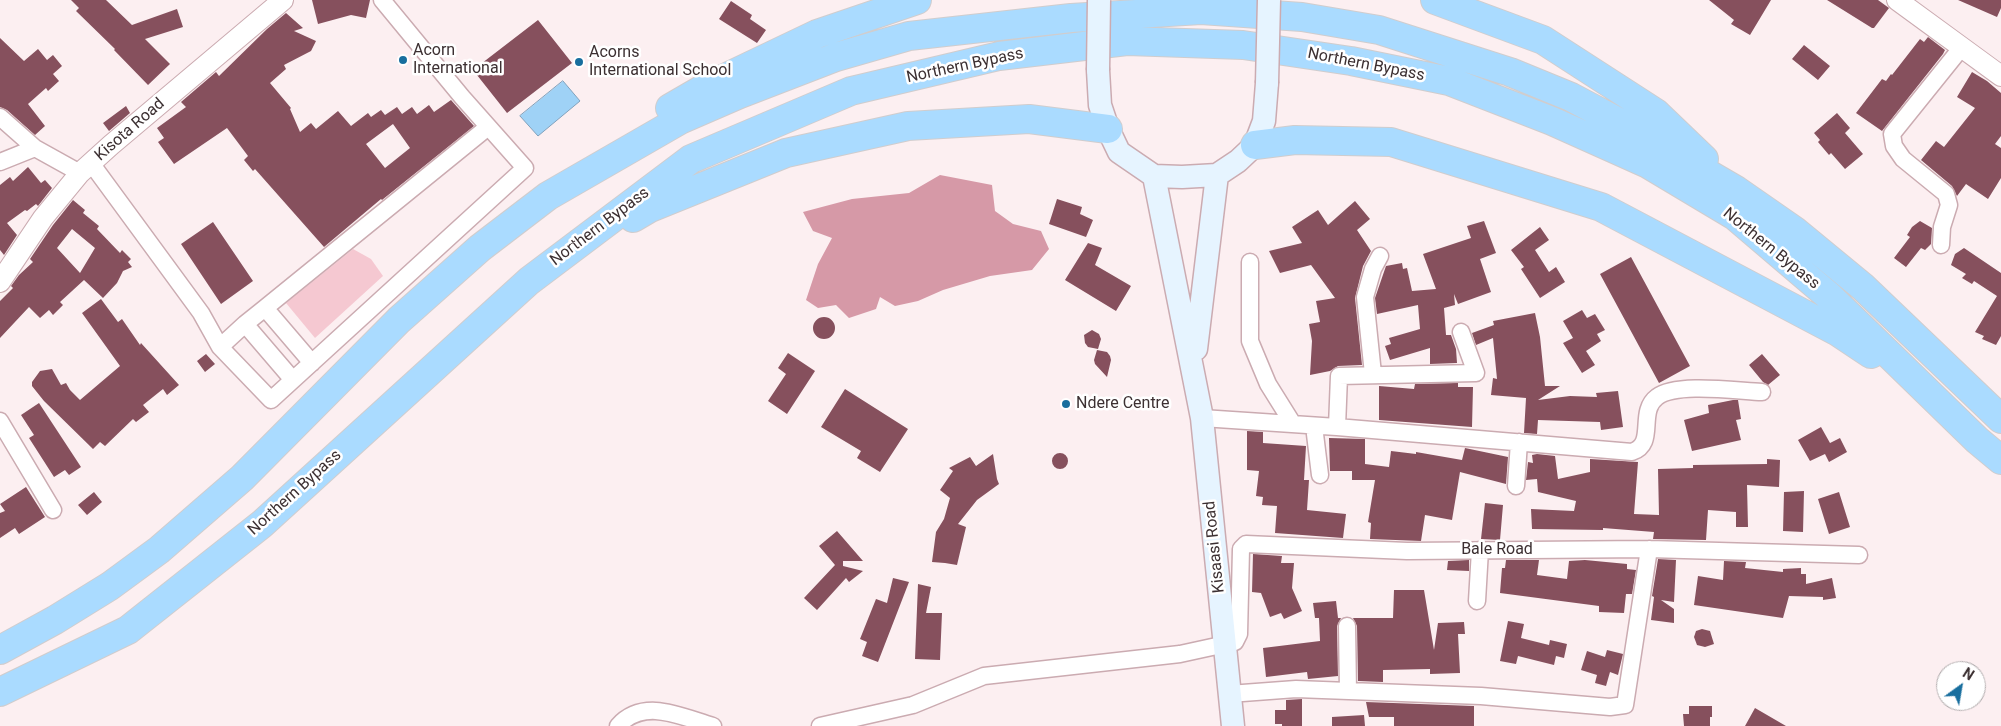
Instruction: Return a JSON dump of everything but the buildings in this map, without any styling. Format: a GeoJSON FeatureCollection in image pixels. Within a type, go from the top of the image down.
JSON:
{"type":"FeatureCollection","features":[{"type":"Feature","properties":{"kind":"highway"},"geometry":{"type":"LineString","coordinates":[[548,196],[614,139],[708,86],[817,34],[917,0]]}},
{"type":"Feature","properties":{"kind":"highway"},"geometry":{"type":"LineString","coordinates":[[1435,0],[1543,40],[1656,113],[1736,190]]}},
{"type":"Feature","properties":{"kind":"highway","name":"Northern Bypass"},"geometry":{"type":"LineString","coordinates":[[0,650],[55,620],[110,586],[159,550],[242,478],[399,320],[480,248],[548,196],[680,120],[740,94],[836,57],[909,36],[1071,18],[1201,10],[1302,17],[1378,30],[1510,72],[1571,97],[1611,118],[1736,190],[1795,231],[1863,287],[2001,419]]}},
{"type":"Feature","properties":{"kind":"highway","name":"Northern Bypass"},"geometry":{"type":"LineString","coordinates":[[0,692],[128,630],[262,524],[528,281],[691,159],[851,90],[999,56],[1127,41],[1243,44],[1351,61],[1448,81],[1552,121],[1648,164],[1735,216],[1830,297],[1977,440],[2001,460]]}},
{"type":"Feature","properties":{"kind":"highway"},"geometry":{"type":"LineString","coordinates":[[528,281],[650,208],[786,154],[908,126],[1029,120],[1108,130]]}},
{"type":"Feature","properties":{"kind":"highway"},"geometry":{"type":"LineString","coordinates":[[1255,145],[1295,140],[1391,142],[1601,207],[1838,332],[1926,390]]}},
{"type":"Feature","properties":{"kind":"main road"},"geometry":{"type":"LineString","coordinates":[[1100,0],[1098,70],[1100,105],[1108,130],[1119,152],[1154,176],[1182,177],[1217,175],[1238,161],[1255,145],[1264,121],[1269,0]]}},
{"type":"Feature","properties":{"kind":"main road","name":"Kisaasi Road"},"geometry":{"type":"LineString","coordinates":[[1193,368],[1217,175]]}},
{"type":"Feature","properties":{"kind":"main road","name":"Kisaasi Road"},"geometry":{"type":"LineString","coordinates":[[1154,176],[1202,418],[1233,726]]}},
{"type":"Feature","properties":{"kind":"street","name":"Kisota Road"},"geometry":{"type":"LineString","coordinates":[[0,282],[43,218],[86,168],[283,0]]}},
{"type":"Feature","properties":{"kind":"street"},"geometry":{"type":"LineString","coordinates":[[0,117],[35,148],[86,168],[201,313],[220,347],[271,400],[525,168],[488,127],[382,0]]}},
{"type":"Feature","properties":{"kind":"street"},"geometry":{"type":"LineString","coordinates":[[1898,0],[2001,76]]}},
{"type":"Feature","properties":{"kind":"street"},"geometry":{"type":"LineString","coordinates":[[1941,245],[1942,227],[1949,205],[1946,194],[1903,159],[1894,146],[1892,134],[1962,47]]}},
{"type":"Feature","properties":{"kind":"street"},"geometry":{"type":"LineString","coordinates":[[220,347],[245,324],[488,127]]}},
{"type":"Feature","properties":{"kind":"street"},"geometry":{"type":"LineString","coordinates":[[0,162],[35,148]]}},
{"type":"Feature","properties":{"kind":"street"},"geometry":{"type":"LineString","coordinates":[[1373,374],[1365,297],[1380,256]]}},
{"type":"Feature","properties":{"kind":"street"},"geometry":{"type":"LineString","coordinates":[[1250,262],[1250,341],[1268,384],[1293,424]]}},
{"type":"Feature","properties":{"kind":"street"},"geometry":{"type":"LineString","coordinates":[[266,308],[312,363]]}},
{"type":"Feature","properties":{"kind":"street"},"geometry":{"type":"LineString","coordinates":[[245,324],[293,380]]}},
{"type":"Feature","properties":{"kind":"street"},"geometry":{"type":"LineString","coordinates":[[1337,427],[1339,376],[1476,373],[1461,332]]}},
{"type":"Feature","properties":{"kind":"street"},"geometry":{"type":"LineString","coordinates":[[1202,418],[1337,427],[1632,452],[1640,450],[1644,445],[1651,404],[1664,393],[1694,387],[1762,392]]}},
{"type":"Feature","properties":{"kind":"street"},"geometry":{"type":"LineString","coordinates":[[0,421],[53,510]]}},
{"type":"Feature","properties":{"kind":"street"},"geometry":{"type":"LineString","coordinates":[[1314,426],[1320,475]]}},
{"type":"Feature","properties":{"kind":"street"},"geometry":{"type":"LineString","coordinates":[[1516,486],[1518,442]]}},
{"type":"Feature","properties":{"kind":"street","name":"Bale Road"},"geometry":{"type":"LineString","coordinates":[[1225,645],[1235,642],[1239,634],[1240,549],[1246,544],[1407,551],[1649,549],[1859,555]]}},
{"type":"Feature","properties":{"kind":"street"},"geometry":{"type":"LineString","coordinates":[[1229,694],[1296,690],[1348,691],[1481,696],[1610,707],[1625,705],[1649,549]]}},
{"type":"Feature","properties":{"kind":"street"},"geometry":{"type":"LineString","coordinates":[[1477,601],[1480,550]]}},
{"type":"Feature","properties":{"kind":"street"},"geometry":{"type":"LineString","coordinates":[[1347,626],[1348,691]]}},
{"type":"Feature","properties":{"kind":"street"},"geometry":{"type":"LineString","coordinates":[[820,726],[913,704],[984,676],[1180,654],[1225,645]]}},
{"type":"Feature","properties":{"kind":"street"},"geometry":{"type":"LineString","coordinates":[[618,726],[631,716],[650,710],[659,710],[713,726]]}},
{"type":"Feature","properties":{"kind":"shaded area"},"geometry":{"type":"Polygon","coordinates":[[[940,175],[992,185],[995,211],[1013,224],[1041,231],[1049,249],[1032,270],[990,276],[943,290],[918,301],[895,306],[880,297],[876,309],[849,318],[836,305],[818,308],[806,300],[818,264],[832,238],[813,231],[803,212],[852,199],[909,193],[940,175]]]}},
{"type":"Feature","properties":{"kind":"shaded area"},"geometry":{"type":"Polygon","coordinates":[[[353,249],[371,259],[383,276],[315,338],[286,303],[353,249]]]}},
{"type":"Feature","properties":{"kind":"water"},"geometry":{"type":"Polygon","coordinates":[[[563,81],[580,101],[538,136],[520,116],[563,81]]]}},
{"type":"Feature","properties":{"kind":"place","name":"Acorn International"},"geometry":{"type":"Point","coordinates":[403,60]}},
{"type":"Feature","properties":{"kind":"place","name":"Acorns International School"},"geometry":{"type":"Point","coordinates":[579,62]}},
{"type":"Feature","properties":{"kind":"place","name":"Ndere Centre"},"geometry":{"type":"Point","coordinates":[1066,404]}}]}
